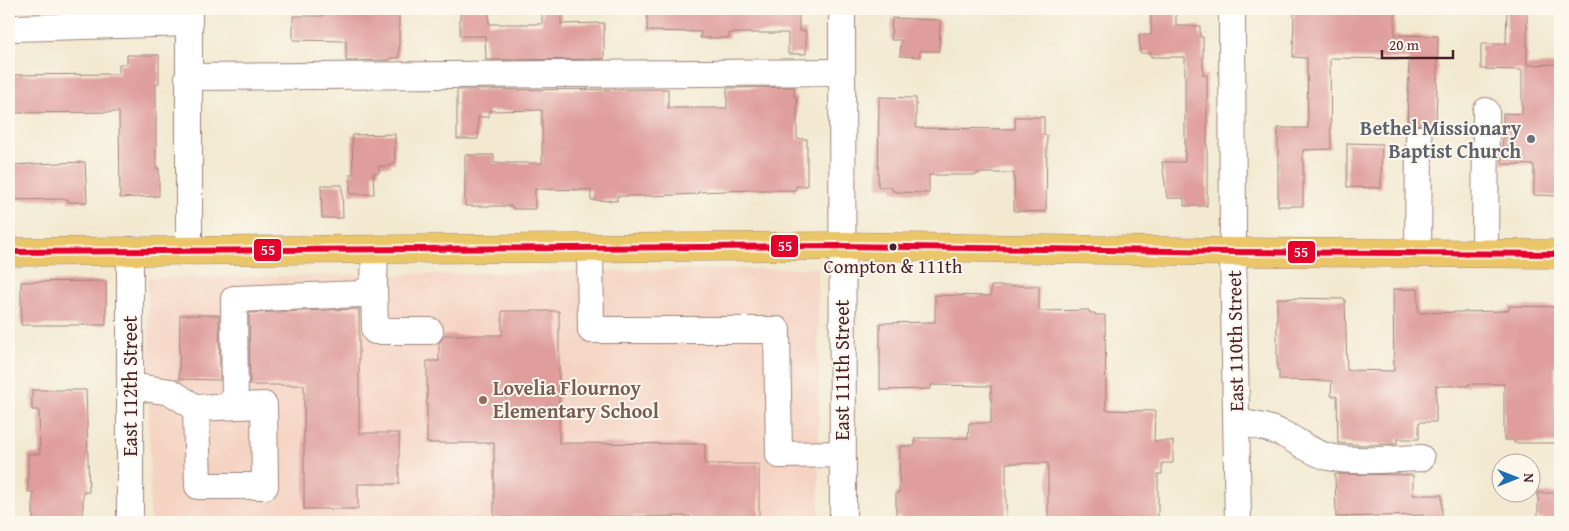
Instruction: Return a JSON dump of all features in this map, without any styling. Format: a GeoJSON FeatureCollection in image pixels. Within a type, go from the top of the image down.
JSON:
{"type":"FeatureCollection","features":[{"type":"Feature","properties":{"kind":"main road"},"geometry":{"type":"LineString","coordinates":[[9,252],[842,246],[1233,252],[1560,254]]}},
{"type":"Feature","properties":{"kind":"street","name":"East 111th Street"},"geometry":{"type":"LineString","coordinates":[[842,9],[843,522]]}},
{"type":"Feature","properties":{"kind":"street","name":"East 110th Street"},"geometry":{"type":"LineString","coordinates":[[1232,9],[1233,252],[1238,522]]}},
{"type":"Feature","properties":{"kind":"street"},"geometry":{"type":"LineString","coordinates":[[16,28],[188,16],[189,251]]}},
{"type":"Feature","properties":{"kind":"street"},"geometry":{"type":"LineString","coordinates":[[188,77],[842,72]]}},
{"type":"Feature","properties":{"kind":"street"},"geometry":{"type":"LineString","coordinates":[[1486,111],[1486,254]]}},
{"type":"Feature","properties":{"kind":"street"},"geometry":{"type":"LineString","coordinates":[[1418,254],[1419,139]]}},
{"type":"Feature","properties":{"kind":"street"},"geometry":{"type":"LineString","coordinates":[[590,248],[591,330],[777,330],[779,455],[842,454]]}},
{"type":"Feature","properties":{"kind":"street","name":"East 112th Street"},"geometry":{"type":"LineString","coordinates":[[130,250],[130,522]]}},
{"type":"Feature","properties":{"kind":"street"},"geometry":{"type":"LineString","coordinates":[[375,250],[368,289],[375,331],[430,331]]}},
{"type":"Feature","properties":{"kind":"street"},"geometry":{"type":"LineString","coordinates":[[235,406],[234,299],[368,289]]}},
{"type":"Feature","properties":{"kind":"street"},"geometry":{"type":"LineString","coordinates":[[130,386],[171,392],[196,408],[264,405],[265,486],[198,486],[196,408]]}},
{"type":"Feature","properties":{"kind":"street"},"geometry":{"type":"LineString","coordinates":[[1237,422],[1284,434],[1320,454],[1330,457],[1348,459],[1420,458]]}},
{"type":"Feature","properties":{"kind":"shaded area","name":"Lovelia Flournoy Elementary School"},"geometry":{"type":"Polygon","coordinates":[[[818,268],[819,522],[150,522],[148,278],[818,268]]]}},
{"type":"Feature","properties":{"kind":"building"},"geometry":{"type":"Polygon","coordinates":[[[323,9],[399,9],[399,58],[346,61],[346,41],[293,40],[293,16],[323,16],[323,9]]]}},
{"type":"Feature","properties":{"kind":"building"},"geometry":{"type":"Polygon","coordinates":[[[460,9],[489,9],[489,24],[542,24],[542,9],[561,9],[561,24],[604,23],[604,59],[486,60],[485,36],[460,36],[460,9]]]}},
{"type":"Feature","properties":{"kind":"building"},"geometry":{"type":"Polygon","coordinates":[[[647,9],[799,9],[799,31],[806,31],[806,54],[788,54],[788,33],[729,33],[729,38],[700,38],[701,32],[647,31],[647,9]]]}},
{"type":"Feature","properties":{"kind":"building"},"geometry":{"type":"Polygon","coordinates":[[[1151,9],[1176,9],[1176,26],[1200,26],[1200,37],[1203,37],[1203,75],[1207,75],[1207,206],[1184,206],[1184,198],[1167,198],[1162,162],[1185,162],[1185,57],[1151,57],[1151,53],[1140,53],[1139,35],[1151,35],[1151,9]]]}},
{"type":"Feature","properties":{"kind":"building"},"geometry":{"type":"Polygon","coordinates":[[[1294,9],[1395,9],[1395,35],[1438,36],[1436,130],[1420,124],[1407,129],[1409,59],[1330,58],[1331,149],[1303,150],[1303,206],[1278,206],[1278,128],[1308,128],[1307,58],[1293,57],[1294,9]]]}},
{"type":"Feature","properties":{"kind":"building"},"geometry":{"type":"Polygon","coordinates":[[[1507,9],[1527,9],[1527,65],[1560,64],[1560,196],[1534,195],[1534,165],[1502,164],[1503,113],[1522,114],[1522,70],[1481,69],[1481,44],[1506,44],[1507,9]]]}},
{"type":"Feature","properties":{"kind":"building"},"geometry":{"type":"Polygon","coordinates":[[[892,18],[940,20],[939,51],[920,51],[920,57],[900,56],[901,40],[891,40],[892,18]]]}},
{"type":"Feature","properties":{"kind":"building"},"geometry":{"type":"Polygon","coordinates":[[[127,55],[159,55],[159,83],[156,84],[156,168],[159,168],[159,196],[120,198],[119,112],[9,113],[9,75],[119,74],[119,64],[127,64],[127,55]]]}},
{"type":"Feature","properties":{"kind":"building"},"geometry":{"type":"Polygon","coordinates":[[[794,87],[794,97],[797,97],[797,139],[807,139],[807,186],[796,186],[796,190],[617,196],[617,201],[591,200],[591,190],[535,189],[535,209],[513,209],[512,206],[465,206],[465,155],[494,155],[494,163],[542,163],[542,110],[489,111],[489,117],[478,117],[478,139],[457,139],[457,90],[668,89],[668,108],[727,108],[727,88],[794,87]]]}},
{"type":"Feature","properties":{"kind":"building"},"geometry":{"type":"Polygon","coordinates":[[[879,97],[916,98],[916,128],[1015,129],[1015,117],[1044,117],[1044,135],[1047,135],[1046,212],[1014,211],[1014,173],[929,175],[929,193],[896,192],[892,191],[892,187],[878,187],[879,97]]]}},
{"type":"Feature","properties":{"kind":"building"},"geometry":{"type":"Polygon","coordinates":[[[395,134],[395,163],[391,163],[391,166],[379,166],[379,173],[373,173],[374,194],[350,194],[350,174],[353,174],[352,135],[395,134]]]}},
{"type":"Feature","properties":{"kind":"building"},"geometry":{"type":"Polygon","coordinates":[[[1347,143],[1382,144],[1381,188],[1347,187],[1347,143]]]}},
{"type":"Feature","properties":{"kind":"building"},"geometry":{"type":"Polygon","coordinates":[[[85,162],[87,202],[68,202],[68,199],[9,200],[9,165],[85,162]]]}},
{"type":"Feature","properties":{"kind":"building"},"geometry":{"type":"Polygon","coordinates":[[[321,185],[342,185],[343,218],[322,218],[321,185]]]}},
{"type":"Feature","properties":{"kind":"building"},"geometry":{"type":"Polygon","coordinates":[[[106,281],[106,325],[21,325],[21,282],[106,281]]]}},
{"type":"Feature","properties":{"kind":"building"},"geometry":{"type":"Polygon","coordinates":[[[991,286],[1039,286],[1039,311],[1089,310],[1090,313],[1095,313],[1095,315],[1105,315],[1106,410],[1155,411],[1154,441],[1173,441],[1173,463],[1162,463],[1162,474],[1158,474],[1158,522],[1048,522],[1048,463],[1006,463],[1006,522],[900,522],[901,517],[896,517],[896,493],[899,493],[900,446],[915,446],[915,438],[968,438],[969,423],[991,423],[991,386],[931,385],[931,389],[880,390],[880,323],[935,322],[935,295],[991,296],[991,286]]]}},
{"type":"Feature","properties":{"kind":"building"},"geometry":{"type":"Polygon","coordinates":[[[1393,289],[1418,289],[1418,313],[1502,311],[1509,310],[1509,306],[1559,307],[1558,347],[1560,347],[1560,367],[1555,366],[1555,409],[1560,409],[1560,443],[1514,443],[1514,440],[1504,440],[1504,384],[1468,384],[1468,386],[1436,386],[1436,422],[1419,422],[1419,439],[1397,439],[1397,444],[1363,445],[1338,443],[1337,396],[1331,396],[1332,381],[1279,380],[1279,370],[1277,370],[1277,298],[1345,299],[1347,370],[1394,371],[1393,289]]]}},
{"type":"Feature","properties":{"kind":"building"},"geometry":{"type":"Polygon","coordinates":[[[359,309],[359,433],[399,433],[399,484],[358,484],[358,509],[304,509],[304,385],[250,385],[249,313],[359,309]]]}},
{"type":"Feature","properties":{"kind":"building"},"geometry":{"type":"Polygon","coordinates":[[[502,311],[559,311],[559,443],[705,444],[705,464],[759,464],[759,522],[691,522],[690,516],[494,518],[494,443],[427,443],[427,361],[439,361],[439,343],[444,335],[502,335],[502,311]]]}},
{"type":"Feature","properties":{"kind":"building"},"geometry":{"type":"Polygon","coordinates":[[[180,315],[219,315],[220,380],[179,379],[180,315]]]}},
{"type":"Feature","properties":{"kind":"building"},"geometry":{"type":"Polygon","coordinates":[[[32,390],[86,390],[89,492],[83,492],[83,522],[33,522],[33,492],[28,492],[28,454],[40,454],[39,410],[32,410],[32,390]]]}},
{"type":"Feature","properties":{"kind":"building"},"geometry":{"type":"Polygon","coordinates":[[[1335,474],[1413,475],[1413,495],[1442,495],[1442,517],[1424,518],[1424,515],[1336,517],[1335,474]]]}},
{"type":"Feature","properties":{"kind":"building"},"geometry":{"type":"Polygon","coordinates":[[[1542,493],[1560,493],[1560,519],[1538,519],[1538,504],[1542,504],[1542,493]]]}},
{"type":"Feature","properties":{"kind":"transit line","name":"55"},"geometry":{"type":"LineString","coordinates":[[9,252],[842,246],[1233,252],[1560,254]]}},
{"type":"Feature","properties":{"kind":"place","name":"Bethel Missionary Baptist Church"},"geometry":{"type":"Point","coordinates":[1531,139]}},
{"type":"Feature","properties":{"kind":"place","name":"Compton & 111th"},"geometry":{"type":"Point","coordinates":[893,247]}},
{"type":"Feature","properties":{"kind":"place","name":"Lovelia Flournoy Elementary School"},"geometry":{"type":"Point","coordinates":[483,400]}}]}
